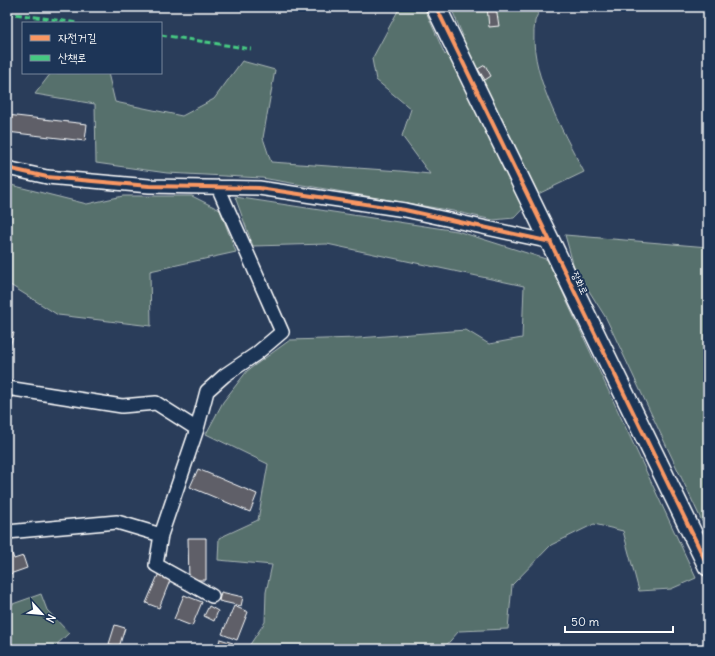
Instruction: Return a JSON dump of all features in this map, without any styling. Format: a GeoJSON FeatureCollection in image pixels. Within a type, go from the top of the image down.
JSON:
{"type":"FeatureCollection","features":[{"type":"Feature","properties":{"kind":"street","name":"장화로"},"geometry":{"type":"LineString","coordinates":[[436,7],[708,566]]}},
{"type":"Feature","properties":{"kind":"street"},"geometry":{"type":"LineString","coordinates":[[7,168],[47,177],[133,185],[258,188],[405,210],[551,242]]}},
{"type":"Feature","properties":{"kind":"street"},"geometry":{"type":"LineString","coordinates":[[212,596],[156,565],[161,535],[197,429],[207,391],[225,375],[256,354],[282,332],[218,187]]}},
{"type":"Feature","properties":{"kind":"street"},"geometry":{"type":"LineString","coordinates":[[7,388],[122,406],[156,403],[197,429]]}},
{"type":"Feature","properties":{"kind":"street"},"geometry":{"type":"LineString","coordinates":[[7,532],[116,522],[161,535]]}},
{"type":"Feature","properties":{"kind":"green space"},"geometry":{"type":"Polygon","coordinates":[[[400,7],[424,7],[445,55],[463,36],[452,10],[455,7],[541,7],[535,21],[534,40],[536,60],[548,99],[584,172],[536,195],[514,218],[493,220],[453,211],[262,178],[167,173],[96,163],[95,104],[35,94],[50,74],[108,74],[115,102],[182,116],[214,99],[242,61],[275,70],[263,138],[271,162],[430,174],[402,136],[411,109],[376,80],[372,59],[400,7]]]}},
{"type":"Feature","properties":{"kind":"green space"},"geometry":{"type":"Polygon","coordinates":[[[7,184],[87,204],[123,196],[192,196],[220,210],[236,252],[150,271],[151,326],[58,315],[7,283],[7,184]]]}},
{"type":"Feature","properties":{"kind":"green space"},"geometry":{"type":"Polygon","coordinates":[[[235,197],[457,231],[549,260],[567,302],[696,578],[671,589],[639,591],[623,531],[594,524],[551,545],[512,585],[508,629],[459,631],[443,649],[247,649],[265,622],[266,592],[272,565],[218,560],[219,538],[258,520],[268,464],[206,434],[223,402],[247,371],[290,340],[358,338],[466,330],[489,344],[522,338],[524,286],[327,244],[253,246],[235,197]]]}},
{"type":"Feature","properties":{"kind":"green space"},"geometry":{"type":"Polygon","coordinates":[[[565,235],[708,247],[708,534],[606,318],[574,267],[565,235]]]}},
{"type":"Feature","properties":{"kind":"green space"},"geometry":{"type":"Polygon","coordinates":[[[41,594],[47,610],[69,633],[52,649],[7,649],[7,606],[41,594]]]}},
{"type":"Feature","properties":{"kind":"building"},"geometry":{"type":"Polygon","coordinates":[[[487,7],[496,7],[499,26],[489,27],[487,7]]]}},
{"type":"Feature","properties":{"kind":"building"},"geometry":{"type":"Polygon","coordinates":[[[485,65],[491,76],[485,80],[478,69],[485,65]]]}},
{"type":"Feature","properties":{"kind":"building"},"geometry":{"type":"Polygon","coordinates":[[[7,115],[87,124],[85,141],[7,132],[7,115]]]}},
{"type":"Feature","properties":{"kind":"building"},"geometry":{"type":"Polygon","coordinates":[[[7,331],[14,333],[7,356],[7,331]]]}},
{"type":"Feature","properties":{"kind":"building"},"geometry":{"type":"Polygon","coordinates":[[[198,469],[257,494],[250,512],[190,487],[198,469]]]}},
{"type":"Feature","properties":{"kind":"building"},"geometry":{"type":"Polygon","coordinates":[[[188,538],[206,538],[206,580],[189,580],[188,538]]]}},
{"type":"Feature","properties":{"kind":"building"},"geometry":{"type":"Polygon","coordinates":[[[10,548],[14,559],[23,556],[27,568],[7,575],[7,549],[10,548]]]}},
{"type":"Feature","properties":{"kind":"building"},"geometry":{"type":"Polygon","coordinates":[[[159,573],[171,578],[159,608],[146,603],[159,573]]]}},
{"type":"Feature","properties":{"kind":"building"},"geometry":{"type":"Polygon","coordinates":[[[221,592],[243,597],[241,606],[219,601],[221,592]]]}},
{"type":"Feature","properties":{"kind":"building"},"geometry":{"type":"Polygon","coordinates":[[[184,595],[202,602],[192,626],[174,619],[184,595]]]}},
{"type":"Feature","properties":{"kind":"building"},"geometry":{"type":"Polygon","coordinates":[[[209,606],[218,611],[214,621],[204,616],[209,606]]]}},
{"type":"Feature","properties":{"kind":"building"},"geometry":{"type":"Polygon","coordinates":[[[234,606],[248,612],[237,640],[222,634],[234,606]]]}},
{"type":"Feature","properties":{"kind":"building"},"geometry":{"type":"Polygon","coordinates":[[[115,625],[125,628],[119,647],[109,644],[115,625]]]}},
{"type":"Feature","properties":{"kind":"building"},"geometry":{"type":"Polygon","coordinates":[[[220,639],[233,643],[231,649],[218,646],[220,639]]]}},
{"type":"Feature","properties":{"kind":"marked path"},"geometry":{"type":"LineString","coordinates":[[7,13],[71,22]]}},
{"type":"Feature","properties":{"kind":"marked path"},"geometry":{"type":"LineString","coordinates":[[162,35],[251,49]]}},
{"type":"Feature","properties":{"kind":"cycle path"},"geometry":{"type":"LineString","coordinates":[[436,7],[708,566]]}},
{"type":"Feature","properties":{"kind":"cycle path"},"geometry":{"type":"LineString","coordinates":[[7,168],[47,177],[149,186],[259,188],[405,210],[551,242]]}}]}
